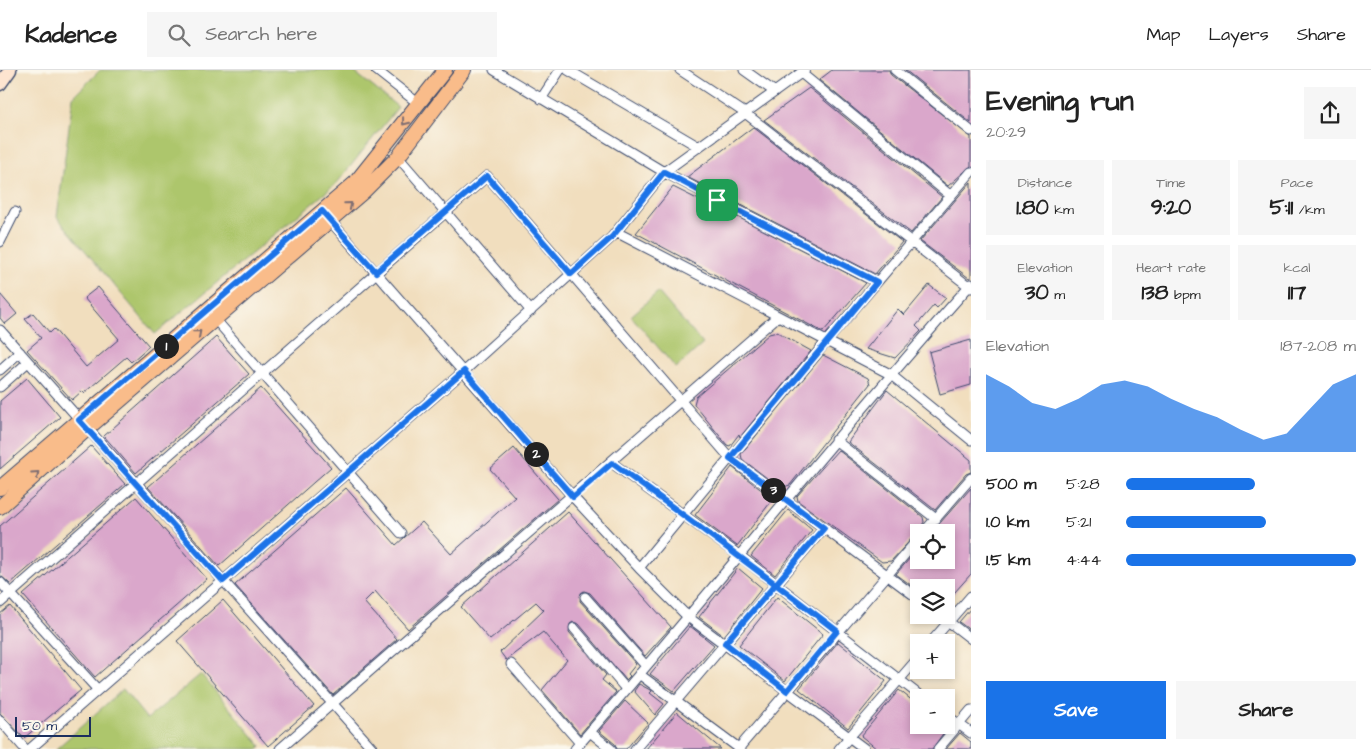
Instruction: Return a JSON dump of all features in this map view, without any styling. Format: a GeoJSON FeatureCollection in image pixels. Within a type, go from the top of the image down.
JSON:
{"type":"FeatureCollection","features":[{"type":"Feature","properties":{"kind":"main road"},"geometry":{"type":"LineString","coordinates":[[0,84],[10,70]]}},
{"type":"Feature","properties":{"kind":"main road"},"geometry":{"type":"LineString","coordinates":[[0,488],[215,319],[326,216],[355,183],[445,70]]}},
{"type":"Feature","properties":{"kind":"main road"},"geometry":{"type":"LineString","coordinates":[[0,507],[83,424],[326,216],[363,192],[398,157],[464,70]]}},
{"type":"Feature","properties":{"kind":"street"},"geometry":{"type":"LineString","coordinates":[[376,70],[419,104]]}},
{"type":"Feature","properties":{"kind":"street"},"geometry":{"type":"LineString","coordinates":[[494,70],[664,172],[877,282]]}},
{"type":"Feature","properties":{"kind":"street"},"geometry":{"type":"LineString","coordinates":[[541,99],[560,70]]}},
{"type":"Feature","properties":{"kind":"street"},"geometry":{"type":"LineString","coordinates":[[568,70],[699,147]]}},
{"type":"Feature","properties":{"kind":"street"},"geometry":{"type":"LineString","coordinates":[[744,70],[776,92]]}},
{"type":"Feature","properties":{"kind":"street"},"geometry":{"type":"LineString","coordinates":[[895,70],[971,131]]}},
{"type":"Feature","properties":{"kind":"street"},"geometry":{"type":"LineString","coordinates":[[511,664],[577,746],[740,556],[890,374],[970,286],[745,113],[682,71]]}},
{"type":"Feature","properties":{"kind":"street"},"geometry":{"type":"LineString","coordinates":[[30,749],[531,311],[616,232],[664,172],[803,72],[951,196]]}},
{"type":"Feature","properties":{"kind":"street"},"geometry":{"type":"LineString","coordinates":[[398,157],[531,311]]}},
{"type":"Feature","properties":{"kind":"street"},"geometry":{"type":"LineString","coordinates":[[639,568],[826,342],[971,172]]}},
{"type":"Feature","properties":{"kind":"street"},"geometry":{"type":"LineString","coordinates":[[0,603],[261,372],[487,176],[730,458],[910,592]]}},
{"type":"Feature","properties":{"kind":"street"},"geometry":{"type":"LineString","coordinates":[[0,242],[15,212]]}},
{"type":"Feature","properties":{"kind":"street"},"geometry":{"type":"LineString","coordinates":[[326,216],[573,497],[688,617],[865,749]]}},
{"type":"Feature","properties":{"kind":"street"},"geometry":{"type":"LineString","coordinates":[[616,232],[890,374],[971,440]]}},
{"type":"Feature","properties":{"kind":"street"},"geometry":{"type":"LineString","coordinates":[[280,749],[573,497],[777,317]]}},
{"type":"Feature","properties":{"kind":"street"},"geometry":{"type":"LineString","coordinates":[[215,319],[401,533]]}},
{"type":"Feature","properties":{"kind":"street"},"geometry":{"type":"LineString","coordinates":[[0,330],[373,749]]}},
{"type":"Feature","properties":{"kind":"street"},"geometry":{"type":"LineString","coordinates":[[0,370],[20,352]]}},
{"type":"Feature","properties":{"kind":"street"},"geometry":{"type":"LineString","coordinates":[[0,387],[28,362]]}},
{"type":"Feature","properties":{"kind":"street"},"geometry":{"type":"LineString","coordinates":[[836,440],[936,519]]}},
{"type":"Feature","properties":{"kind":"street"},"geometry":{"type":"LineString","coordinates":[[612,463],[740,556],[912,689]]}},
{"type":"Feature","properties":{"kind":"street"},"geometry":{"type":"LineString","coordinates":[[931,524],[971,478]]}},
{"type":"Feature","properties":{"kind":"street"},"geometry":{"type":"LineString","coordinates":[[635,749],[824,528]]}},
{"type":"Feature","properties":{"kind":"street"},"geometry":{"type":"LineString","coordinates":[[639,674],[739,749],[837,631],[910,548]]}},
{"type":"Feature","properties":{"kind":"street"},"geometry":{"type":"LineString","coordinates":[[0,582],[98,690]]}},
{"type":"Feature","properties":{"kind":"street"},"geometry":{"type":"LineString","coordinates":[[955,615],[971,596]]}},
{"type":"Feature","properties":{"kind":"street"},"geometry":{"type":"LineString","coordinates":[[585,597],[646,666]]}},
{"type":"Feature","properties":{"kind":"street"},"geometry":{"type":"LineString","coordinates":[[938,634],[947,624]]}},
{"type":"Feature","properties":{"kind":"street"},"geometry":{"type":"LineString","coordinates":[[952,624],[971,638]]}},
{"type":"Feature","properties":{"kind":"street"},"geometry":{"type":"LineString","coordinates":[[574,628],[626,689]]}},
{"type":"Feature","properties":{"kind":"street"},"geometry":{"type":"LineString","coordinates":[[839,749],[910,667]]}},
{"type":"Feature","properties":{"kind":"street"},"geometry":{"type":"LineString","coordinates":[[938,749],[971,710]]}},
{"type":"Feature","properties":{"kind":"street"},"geometry":{"type":"LineString","coordinates":[[0,720],[25,749]]}},
{"type":"Feature","properties":{"kind":"street"},"geometry":{"type":"LineString","coordinates":[[955,722],[971,733]]}},
{"type":"Feature","properties":{"kind":"street"},"geometry":{"type":"LineString","coordinates":[[590,732],[611,749]]}},
{"type":"Feature","properties":{"kind":"green space"},"geometry":{"type":"Polygon","coordinates":[[[100,70],[352,70],[398,107],[337,183],[155,334],[57,217],[73,97],[100,70]]]}},
{"type":"Feature","properties":{"kind":"green space"},"geometry":{"type":"Polygon","coordinates":[[[658,292],[703,344],[676,368],[631,316],[658,292]]]}},
{"type":"Feature","properties":{"kind":"green space"},"geometry":{"type":"Polygon","coordinates":[[[201,674],[261,746],[258,749],[56,749],[123,689],[147,719],[201,674]]]}},
{"type":"Feature","properties":{"kind":"building"},"geometry":{"type":"Polygon","coordinates":[[[832,70],[889,70],[891,75],[971,137],[971,166],[948,186],[819,80],[832,70]]]}},
{"type":"Feature","properties":{"kind":"building"},"geometry":{"type":"Polygon","coordinates":[[[905,70],[971,70],[971,123],[905,70]]]}},
{"type":"Feature","properties":{"kind":"building"},"geometry":{"type":"Polygon","coordinates":[[[809,88],[942,197],[911,233],[764,120],[809,88]]]}},
{"type":"Feature","properties":{"kind":"building"},"geometry":{"type":"Polygon","coordinates":[[[753,127],[902,242],[875,274],[687,177],[753,127]]]}},
{"type":"Feature","properties":{"kind":"building"},"geometry":{"type":"Polygon","coordinates":[[[971,182],[971,278],[969,278],[920,241],[971,182]]]}},
{"type":"Feature","properties":{"kind":"building"},"geometry":{"type":"Polygon","coordinates":[[[673,187],[717,209],[718,207],[866,283],[823,332],[636,233],[673,187]]]}},
{"type":"Feature","properties":{"kind":"building"},"geometry":{"type":"Polygon","coordinates":[[[929,285],[946,298],[937,308],[934,305],[916,326],[921,331],[895,358],[866,349],[898,309],[904,315],[929,285]]]}},
{"type":"Feature","properties":{"kind":"building"},"geometry":{"type":"Polygon","coordinates":[[[98,287],[149,346],[131,362],[126,357],[84,393],[82,391],[72,400],[27,350],[41,338],[25,319],[33,313],[50,333],[54,329],[86,367],[119,339],[84,298],[98,287]]]}},
{"type":"Feature","properties":{"kind":"building"},"geometry":{"type":"Polygon","coordinates":[[[0,294],[17,314],[5,324],[0,318],[0,294]]]}},
{"type":"Feature","properties":{"kind":"building"},"geometry":{"type":"Polygon","coordinates":[[[777,332],[811,351],[740,437],[739,434],[730,446],[727,445],[694,404],[696,397],[769,334],[777,332]]]}},
{"type":"Feature","properties":{"kind":"building"},"geometry":{"type":"Polygon","coordinates":[[[216,337],[249,374],[136,473],[104,436],[216,337]]]}},
{"type":"Feature","properties":{"kind":"building"},"geometry":{"type":"Polygon","coordinates":[[[971,340],[971,385],[940,394],[929,352],[971,340]]]}},
{"type":"Feature","properties":{"kind":"building"},"geometry":{"type":"Polygon","coordinates":[[[823,355],[868,378],[870,384],[790,485],[780,488],[742,459],[741,454],[823,355]]]}},
{"type":"Feature","properties":{"kind":"building"},"geometry":{"type":"Polygon","coordinates":[[[27,378],[60,417],[0,469],[0,401],[27,378]]]}},
{"type":"Feature","properties":{"kind":"building"},"geometry":{"type":"Polygon","coordinates":[[[261,388],[331,467],[219,566],[148,487],[261,388]]]}},
{"type":"Feature","properties":{"kind":"building"},"geometry":{"type":"Polygon","coordinates":[[[887,390],[971,460],[971,472],[966,474],[935,510],[848,442],[887,390]]]}},
{"type":"Feature","properties":{"kind":"building"},"geometry":{"type":"Polygon","coordinates":[[[91,446],[125,484],[10,584],[0,575],[0,526],[91,446]]]}},
{"type":"Feature","properties":{"kind":"building"},"geometry":{"type":"Polygon","coordinates":[[[514,448],[558,499],[408,629],[375,591],[364,602],[397,639],[333,695],[235,585],[346,488],[396,545],[422,522],[451,554],[515,497],[490,469],[514,448]]]}},
{"type":"Feature","properties":{"kind":"building"},"geometry":{"type":"Polygon","coordinates":[[[838,450],[923,517],[924,522],[923,524],[910,524],[910,541],[891,561],[882,562],[798,501],[797,496],[838,450]]]}},
{"type":"Feature","properties":{"kind":"building"},"geometry":{"type":"Polygon","coordinates":[[[732,467],[773,499],[737,546],[695,515],[732,467]]]}},
{"type":"Feature","properties":{"kind":"building"},"geometry":{"type":"Polygon","coordinates":[[[971,488],[971,574],[955,592],[955,579],[910,579],[910,584],[896,574],[910,558],[910,569],[955,569],[955,524],[939,524],[971,488]]]}},
{"type":"Feature","properties":{"kind":"building"},"geometry":{"type":"Polygon","coordinates":[[[136,497],[207,579],[95,677],[23,595],[136,497]]]}},
{"type":"Feature","properties":{"kind":"building"},"geometry":{"type":"Polygon","coordinates":[[[788,510],[812,530],[775,575],[751,556],[788,510]]]}},
{"type":"Feature","properties":{"kind":"building"},"geometry":{"type":"Polygon","coordinates":[[[568,512],[671,627],[645,656],[590,593],[584,591],[581,593],[580,601],[636,664],[626,680],[579,624],[573,622],[570,624],[569,632],[606,675],[602,680],[616,692],[580,734],[542,690],[567,660],[543,632],[506,660],[500,652],[544,610],[536,602],[490,640],[461,607],[568,512]]]}},
{"type":"Feature","properties":{"kind":"building"},"geometry":{"type":"Polygon","coordinates":[[[738,568],[762,588],[724,636],[699,617],[738,568]]]}},
{"type":"Feature","properties":{"kind":"building"},"geometry":{"type":"Polygon","coordinates":[[[777,597],[823,634],[785,681],[739,645],[777,597]]]}},
{"type":"Feature","properties":{"kind":"building"},"geometry":{"type":"Polygon","coordinates":[[[223,600],[314,706],[268,746],[177,641],[223,600]]]}},
{"type":"Feature","properties":{"kind":"building"},"geometry":{"type":"Polygon","coordinates":[[[10,606],[81,690],[24,738],[0,713],[0,614],[10,606]]]}},
{"type":"Feature","properties":{"kind":"building"},"geometry":{"type":"Polygon","coordinates":[[[971,608],[971,631],[959,622],[971,608]]]}},
{"type":"Feature","properties":{"kind":"building"},"geometry":{"type":"Polygon","coordinates":[[[690,626],[714,645],[674,691],[650,674],[690,626]]]}},
{"type":"Feature","properties":{"kind":"building"},"geometry":{"type":"Polygon","coordinates":[[[838,642],[886,681],[848,728],[799,689],[838,642]]]}},
{"type":"Feature","properties":{"kind":"building"},"geometry":{"type":"Polygon","coordinates":[[[639,684],[652,691],[650,693],[664,704],[655,715],[634,691],[639,684]]]}},
{"type":"Feature","properties":{"kind":"building"},"geometry":{"type":"Polygon","coordinates":[[[899,690],[910,699],[910,734],[943,734],[932,749],[877,749],[861,736],[899,690]]]}},
{"type":"Feature","properties":{"kind":"building"},"geometry":{"type":"Polygon","coordinates":[[[625,701],[648,723],[626,749],[617,749],[615,744],[599,731],[625,701]]]}},
{"type":"Feature","properties":{"kind":"building"},"geometry":{"type":"Polygon","coordinates":[[[677,712],[721,749],[646,749],[677,712]]]}},
{"type":"Feature","properties":{"kind":"building"},"geometry":{"type":"Polygon","coordinates":[[[960,733],[971,742],[971,749],[946,749],[960,733]]]}},
{"type":"Feature","properties":{"kind":"route"},"geometry":{"type":"LineString","coordinates":[[717,200],[664,172],[612,237],[571,274],[487,176],[376,272],[322,211],[79,420],[223,581],[464,371],[573,497],[612,463],[740,556],[775,583],[837,631],[787,691],[725,643],[775,583],[824,528],[730,458],[877,282],[717,200]]}}]}
